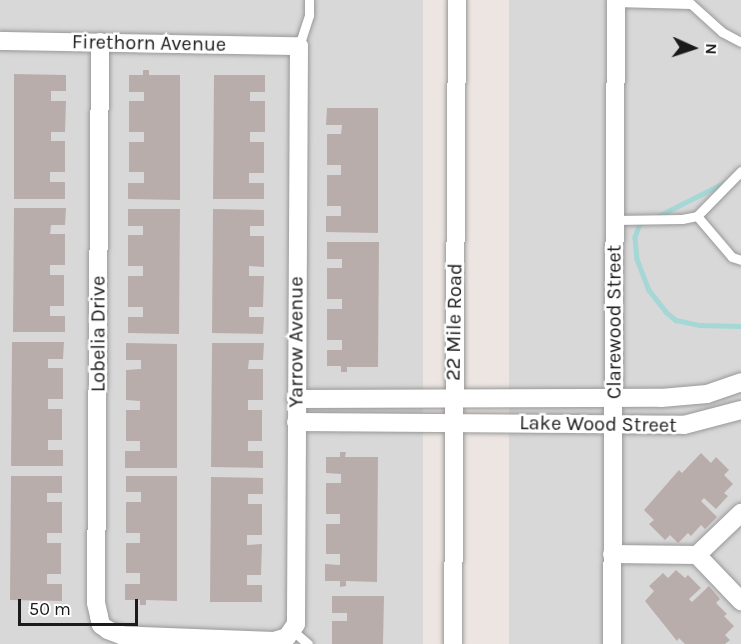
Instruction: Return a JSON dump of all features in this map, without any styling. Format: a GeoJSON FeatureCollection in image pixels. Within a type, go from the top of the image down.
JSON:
{"type":"FeatureCollection","features":[{"type":"Feature","properties":{"kind":"street","name":"22 Mile Road"},"geometry":{"type":"LineString","coordinates":[[453,644],[457,0]]}},
{"type":"Feature","properties":{"kind":"street","name":"Clarewood Street"},"geometry":{"type":"LineString","coordinates":[[612,644],[615,1]]}},
{"type":"Feature","properties":{"kind":"street","name":"Firethorn Avenue"},"geometry":{"type":"LineString","coordinates":[[0,41],[299,46]]}},
{"type":"Feature","properties":{"kind":"street","name":"Lobelia Drive"},"geometry":{"type":"LineString","coordinates":[[100,42],[96,603],[102,625],[108,630],[134,636],[274,641],[290,633]]}},
{"type":"Feature","properties":{"kind":"street","name":"Yarrow Avenue"},"geometry":{"type":"LineString","coordinates":[[290,633],[296,616],[299,46]]}},
{"type":"Feature","properties":{"kind":"street","name":"Lake Wood Street"},"geometry":{"type":"LineString","coordinates":[[296,399],[613,399],[707,394],[741,382]]}},
{"type":"Feature","properties":{"kind":"street","name":"Lake Wood Street"},"geometry":{"type":"LineString","coordinates":[[296,422],[684,425],[741,410]]}},
{"type":"Feature","properties":{"kind":"street"},"geometry":{"type":"LineString","coordinates":[[612,554],[698,555],[741,513]]}},
{"type":"Feature","properties":{"kind":"street"},"geometry":{"type":"LineString","coordinates":[[698,555],[741,601]]}},
{"type":"Feature","properties":{"kind":"lane"},"geometry":{"type":"LineString","coordinates":[[299,46],[309,15],[309,0]]}},
{"type":"Feature","properties":{"kind":"lane"},"geometry":{"type":"LineString","coordinates":[[615,1],[693,2],[722,32],[741,42]]}},
{"type":"Feature","properties":{"kind":"lane"},"geometry":{"type":"LineString","coordinates":[[614,220],[682,219],[697,216],[741,171]]}},
{"type":"Feature","properties":{"kind":"lane"},"geometry":{"type":"LineString","coordinates":[[697,216],[732,256],[741,260]]}},
{"type":"Feature","properties":{"kind":"lane"},"geometry":{"type":"LineString","coordinates":[[290,633],[308,644]]}},
{"type":"Feature","properties":{"kind":"shaded area"},"geometry":{"type":"Polygon","coordinates":[[[0,0],[423,0],[423,644],[0,644],[0,0]]]}},
{"type":"Feature","properties":{"kind":"shaded area"},"geometry":{"type":"Polygon","coordinates":[[[509,0],[741,0],[741,644],[509,644],[509,0]]]}},
{"type":"Feature","properties":{"kind":"building"},"geometry":{"type":"Polygon","coordinates":[[[143,70],[149,70],[149,75],[180,75],[180,200],[128,199],[128,183],[144,183],[144,172],[129,172],[129,142],[144,142],[144,132],[129,132],[129,101],[144,101],[144,92],[129,92],[129,75],[143,75],[143,70]]]}},
{"type":"Feature","properties":{"kind":"building"},"geometry":{"type":"Polygon","coordinates":[[[14,74],[66,75],[66,91],[51,91],[51,101],[66,101],[65,132],[51,132],[51,141],[65,141],[65,172],[50,172],[50,182],[65,182],[65,199],[14,199],[14,74]]]}},
{"type":"Feature","properties":{"kind":"building"},"geometry":{"type":"Polygon","coordinates":[[[214,75],[265,75],[265,92],[250,92],[250,101],[265,101],[265,132],[250,132],[250,142],[264,142],[264,173],[249,173],[249,183],[264,183],[264,199],[213,199],[214,75]]]}},
{"type":"Feature","properties":{"kind":"building"},"geometry":{"type":"Polygon","coordinates":[[[327,108],[378,108],[378,233],[326,232],[326,216],[341,216],[341,206],[327,206],[327,175],[341,175],[341,165],[327,165],[327,134],[341,134],[342,125],[326,125],[327,108]]]}},
{"type":"Feature","properties":{"kind":"building"},"geometry":{"type":"Polygon","coordinates":[[[14,208],[66,208],[65,225],[51,225],[50,234],[65,234],[65,265],[50,265],[50,275],[64,275],[64,306],[50,306],[50,316],[65,316],[65,332],[13,332],[14,208]]]}},
{"type":"Feature","properties":{"kind":"building"},"geometry":{"type":"Polygon","coordinates":[[[128,209],[180,209],[179,334],[128,333],[128,317],[143,317],[143,307],[128,307],[128,276],[143,276],[143,266],[128,266],[128,235],[143,235],[143,226],[128,226],[128,209]]]}},
{"type":"Feature","properties":{"kind":"building"},"geometry":{"type":"Polygon","coordinates":[[[213,209],[264,210],[264,226],[250,226],[250,236],[264,236],[264,267],[249,266],[249,276],[264,276],[263,307],[249,307],[249,317],[264,317],[263,334],[212,333],[213,209]]]}},
{"type":"Feature","properties":{"kind":"building"},"geometry":{"type":"Polygon","coordinates":[[[327,242],[379,242],[378,367],[347,367],[347,372],[341,372],[341,366],[327,366],[327,350],[342,350],[342,340],[327,340],[327,309],[342,309],[342,299],[327,299],[327,268],[342,268],[342,259],[327,259],[327,242]]]}},
{"type":"Feature","properties":{"kind":"building"},"geometry":{"type":"Polygon","coordinates":[[[12,342],[64,342],[63,359],[48,359],[48,368],[63,368],[63,399],[48,399],[48,409],[62,409],[62,440],[48,440],[48,450],[63,450],[63,466],[11,466],[12,342]]]}},
{"type":"Feature","properties":{"kind":"building"},"geometry":{"type":"Polygon","coordinates":[[[126,343],[177,344],[177,468],[125,468],[125,451],[140,451],[140,441],[126,441],[126,410],[140,410],[140,401],[126,400],[126,370],[141,369],[141,360],[126,360],[126,343]]]}},
{"type":"Feature","properties":{"kind":"building"},"geometry":{"type":"Polygon","coordinates":[[[212,343],[264,343],[263,360],[249,360],[248,369],[263,369],[263,400],[248,400],[248,410],[262,410],[262,441],[248,441],[248,451],[263,451],[263,468],[211,467],[212,343]]]}},
{"type":"Feature","properties":{"kind":"building"},"geometry":{"type":"Polygon","coordinates":[[[340,452],[346,452],[345,457],[378,457],[377,582],[346,581],[346,586],[340,587],[340,581],[325,581],[325,564],[340,565],[340,554],[326,554],[326,524],[340,524],[340,514],[326,514],[326,483],[341,483],[341,474],[326,473],[326,457],[340,457],[340,452]]]}},
{"type":"Feature","properties":{"kind":"building"},"geometry":{"type":"Polygon","coordinates":[[[701,453],[711,463],[716,457],[729,470],[724,475],[733,484],[724,493],[728,496],[716,509],[704,498],[701,501],[717,517],[705,529],[701,525],[691,536],[688,533],[678,543],[670,535],[665,540],[649,524],[654,520],[644,510],[679,470],[682,473],[701,453]]]}},
{"type":"Feature","properties":{"kind":"building"},"geometry":{"type":"Polygon","coordinates":[[[11,476],[62,476],[62,493],[47,493],[47,502],[62,502],[62,533],[47,533],[47,543],[61,543],[61,574],[47,574],[47,584],[62,584],[62,601],[10,600],[11,476]]]}},
{"type":"Feature","properties":{"kind":"building"},"geometry":{"type":"Polygon","coordinates":[[[126,476],[177,476],[177,601],[146,600],[146,605],[140,605],[140,600],[125,600],[125,584],[140,584],[140,573],[126,573],[126,543],[140,543],[140,533],[126,533],[126,502],[141,502],[141,492],[126,492],[126,476]]]}},
{"type":"Feature","properties":{"kind":"building"},"geometry":{"type":"Polygon","coordinates":[[[211,477],[263,478],[263,494],[248,494],[248,504],[262,504],[262,535],[247,535],[247,545],[262,544],[261,575],[247,575],[247,585],[262,585],[262,602],[210,602],[211,477]]]}},
{"type":"Feature","properties":{"kind":"building"},"geometry":{"type":"Polygon","coordinates":[[[676,570],[685,578],[688,575],[701,588],[689,599],[692,602],[709,586],[720,599],[716,603],[727,614],[724,616],[734,626],[725,635],[730,640],[725,644],[685,644],[679,638],[677,641],[645,601],[654,591],[649,586],[663,573],[668,578],[676,570]]]}},
{"type":"Feature","properties":{"kind":"building"},"geometry":{"type":"Polygon","coordinates":[[[332,596],[384,596],[383,644],[332,644],[332,621],[347,621],[347,613],[332,613],[332,596]]]}},
{"type":"Feature","properties":{"kind":"waterway"},"geometry":{"type":"LineString","coordinates":[[658,216],[728,181]]}},
{"type":"Feature","properties":{"kind":"waterway"},"geometry":{"type":"LineString","coordinates":[[645,222],[640,224],[635,237],[637,259],[649,290],[666,312],[676,320],[699,325],[741,326]]}}]}
